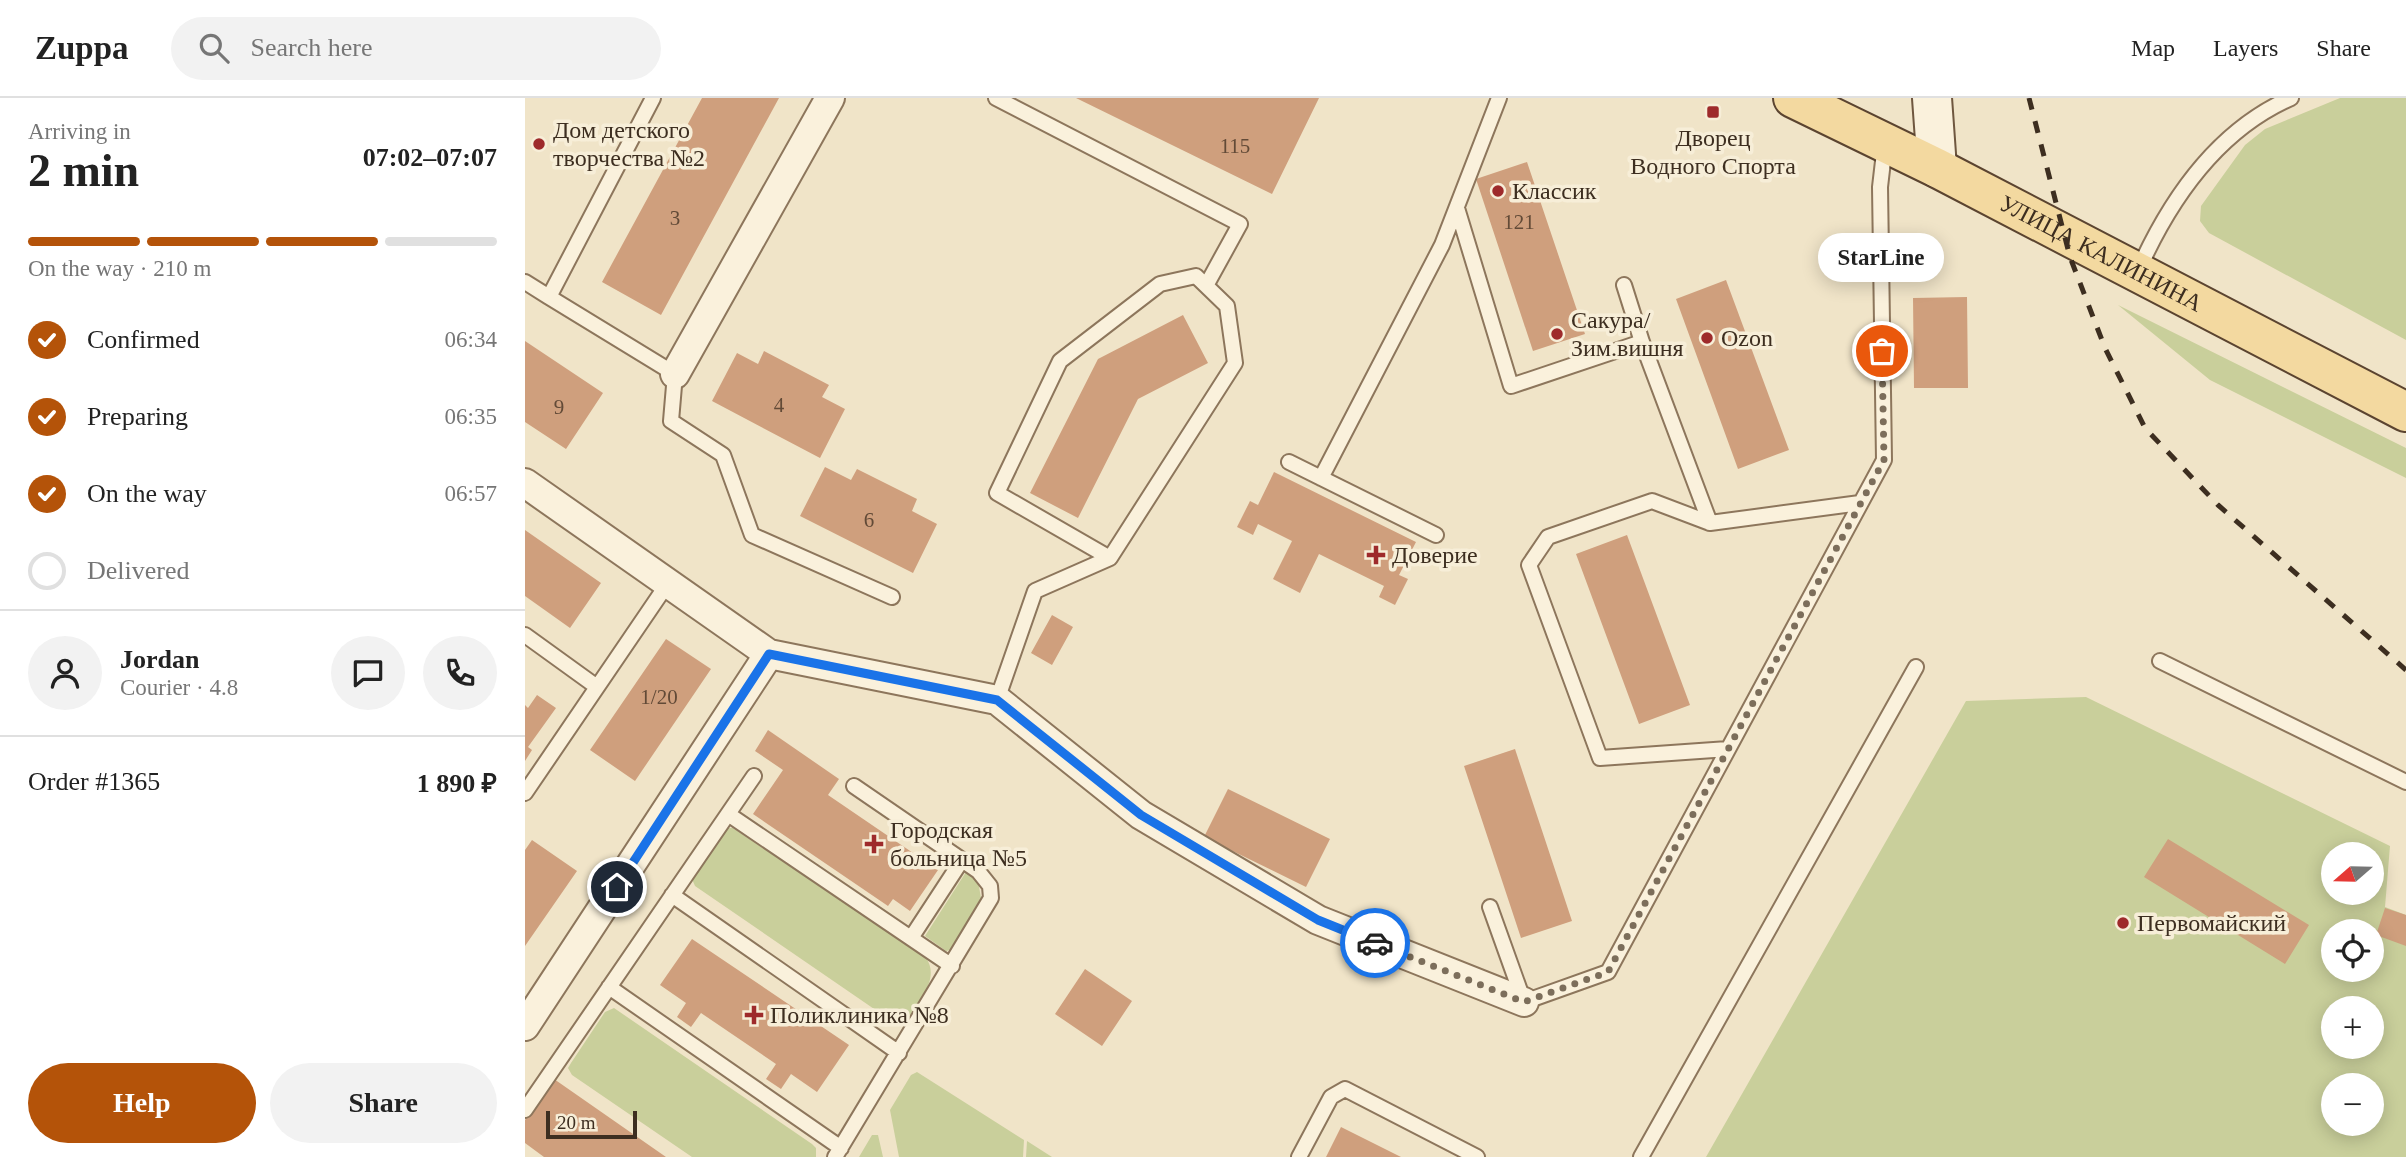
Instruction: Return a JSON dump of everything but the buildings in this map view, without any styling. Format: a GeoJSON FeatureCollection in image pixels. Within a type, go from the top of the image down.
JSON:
{"type":"FeatureCollection","features":[{"type":"Feature","properties":{"kind":"main road","name":"УЛИЦА КАЛИНИНА"},"geometry":{"type":"LineString","coordinates":[[1793,98],[1937,168],[2406,412]]}},
{"type":"Feature","properties":{"kind":"main road"},"geometry":{"type":"LineString","coordinates":[[1932,98],[1937,168]]}},
{"type":"Feature","properties":{"kind":"street"},"geometry":{"type":"LineString","coordinates":[[675,374],[830,98]]}},
{"type":"Feature","properties":{"kind":"street"},"geometry":{"type":"LineString","coordinates":[[525,483],[769,654],[997,700],[1141,815],[1318,920],[1524,1002]]}},
{"type":"Feature","properties":{"kind":"street"},"geometry":{"type":"LineString","coordinates":[[525,1026],[769,654]]}},
{"type":"Feature","properties":{"kind":"lane"},"geometry":{"type":"LineString","coordinates":[[548,298],[653,98]]}},
{"type":"Feature","properties":{"kind":"lane"},"geometry":{"type":"LineString","coordinates":[[996,98],[1240,224],[1207,284]]}},
{"type":"Feature","properties":{"kind":"lane"},"geometry":{"type":"LineString","coordinates":[[1321,478],[1442,245],[1499,98]]}},
{"type":"Feature","properties":{"kind":"lane"},"geometry":{"type":"LineString","coordinates":[[2138,272],[2153,236],[2214,152],[2244,124],[2291,98]]}},
{"type":"Feature","properties":{"kind":"lane"},"geometry":{"type":"LineString","coordinates":[[1490,907],[1524,1002],[1608,972],[1884,460],[1880,187],[1886,143]]}},
{"type":"Feature","properties":{"kind":"lane"},"geometry":{"type":"LineString","coordinates":[[1457,208],[1511,386],[1642,342]]}},
{"type":"Feature","properties":{"kind":"lane"},"geometry":{"type":"LineString","coordinates":[[997,700],[1035,591],[1110,558],[1235,363],[1227,306],[1196,276],[1160,284],[1060,362],[997,493],[1110,558]]}},
{"type":"Feature","properties":{"kind":"lane"},"geometry":{"type":"LineString","coordinates":[[525,282],[675,374],[671,421],[723,455],[752,535],[892,597]]}},
{"type":"Feature","properties":{"kind":"lane"},"geometry":{"type":"LineString","coordinates":[[1624,285],[1642,342],[1710,523]]}},
{"type":"Feature","properties":{"kind":"lane"},"geometry":{"type":"LineString","coordinates":[[1289,462],[1436,535]]}},
{"type":"Feature","properties":{"kind":"lane"},"geometry":{"type":"LineString","coordinates":[[1728,749],[1600,758],[1529,565],[1548,537],[1652,501],[1710,523],[1860,503]]}},
{"type":"Feature","properties":{"kind":"lane"},"geometry":{"type":"LineString","coordinates":[[525,793],[668,583]]}},
{"type":"Feature","properties":{"kind":"lane"},"geometry":{"type":"LineString","coordinates":[[525,635],[597,687]]}},
{"type":"Feature","properties":{"kind":"lane"},"geometry":{"type":"LineString","coordinates":[[2160,661],[2406,782]]}},
{"type":"Feature","properties":{"kind":"lane"},"geometry":{"type":"LineString","coordinates":[[1641,1157],[1916,667]]}},
{"type":"Feature","properties":{"kind":"lane"},"geometry":{"type":"LineString","coordinates":[[525,1110],[754,776]]}},
{"type":"Feature","properties":{"kind":"lane"},"geometry":{"type":"LineString","coordinates":[[609,987],[838,1152],[991,898],[990,886],[983,875],[854,786]]}},
{"type":"Feature","properties":{"kind":"lane"},"geometry":{"type":"LineString","coordinates":[[728,814],[952,966]]}},
{"type":"Feature","properties":{"kind":"lane"},"geometry":{"type":"LineString","coordinates":[[911,939],[962,860]]}},
{"type":"Feature","properties":{"kind":"lane"},"geometry":{"type":"LineString","coordinates":[[672,895],[899,1053]]}},
{"type":"Feature","properties":{"kind":"lane"},"geometry":{"type":"LineString","coordinates":[[1299,1157],[1331,1097],[1345,1089],[1477,1157]]}},
{"type":"Feature","properties":{"kind":"green space"},"geometry":{"type":"Polygon","coordinates":[[[2340,98],[2406,98],[2406,340],[2209,233],[2200,221],[2201,206],[2245,145],[2265,129],[2340,98]]]}},
{"type":"Feature","properties":{"kind":"green space"},"geometry":{"type":"Polygon","coordinates":[[[2118,305],[2406,448],[2406,478],[2210,380],[2118,305]]]}},
{"type":"Feature","properties":{"kind":"green space","name":"Первомайский"},"geometry":{"type":"Polygon","coordinates":[[[2086,697],[2382,842],[2321,842],[2321,905],[2384,905],[2384,843],[2390,846],[2385,907],[2406,915],[2406,1157],[1706,1157],[1966,701],[2086,697]]]}},
{"type":"Feature","properties":{"kind":"green space"},"geometry":{"type":"Polygon","coordinates":[[[726,828],[733,828],[926,958],[931,974],[929,982],[906,1021],[896,1024],[695,886],[692,879],[726,828]]]}},
{"type":"Feature","properties":{"kind":"green space"},"geometry":{"type":"Polygon","coordinates":[[[966,872],[978,881],[981,898],[950,950],[946,951],[925,936],[966,872]]]}},
{"type":"Feature","properties":{"kind":"green space"},"geometry":{"type":"Polygon","coordinates":[[[614,1008],[812,1144],[816,1148],[816,1157],[692,1157],[572,1075],[568,1068],[571,1063],[605,1012],[614,1008]]]}},
{"type":"Feature","properties":{"kind":"green space"},"geometry":{"type":"Polygon","coordinates":[[[917,1072],[1024,1140],[1023,1157],[899,1157],[890,1110],[911,1075],[917,1072]]]}},
{"type":"Feature","properties":{"kind":"green space"},"geometry":{"type":"Polygon","coordinates":[[[872,1135],[878,1135],[883,1157],[859,1157],[872,1135]]]}},
{"type":"Feature","properties":{"kind":"green space"},"geometry":{"type":"Polygon","coordinates":[[[1027,1141],[1052,1157],[1026,1157],[1027,1141]]]}},
{"type":"Feature","properties":{"kind":"railway"},"geometry":{"type":"LineString","coordinates":[[2029,98],[2070,257],[2105,348],[2145,428],[2218,505],[2406,670]]}},
{"type":"Feature","properties":{"kind":"way so far"},"geometry":{"type":"LineString","coordinates":[[1375,943],[1524,1002],[1608,972],[1884,460],[1882,351]]}},
{"type":"Feature","properties":{"kind":"place","name":"Дворец Водного Спорта"},"geometry":{"type":"Point","coordinates":[1713,112]}},
{"type":"Feature","properties":{"kind":"place","name":"Дом детского творчества №2"},"geometry":{"type":"Point","coordinates":[539,144]}},
{"type":"Feature","properties":{"kind":"place","name":"Классик"},"geometry":{"type":"Point","coordinates":[1498,191]}},
{"type":"Feature","properties":{"kind":"place","name":"Сакура/ Зим.вишня"},"geometry":{"type":"Point","coordinates":[1557,334]}},
{"type":"Feature","properties":{"kind":"place","name":"Ozon"},"geometry":{"type":"Point","coordinates":[1707,338]}},
{"type":"Feature","properties":{"kind":"place","name":"StarLine"},"geometry":{"type":"Point","coordinates":[1882,351]}},
{"type":"Feature","properties":{"kind":"place","name":"Доверие"},"geometry":{"type":"Point","coordinates":[1376,555]}},
{"type":"Feature","properties":{"kind":"place","name":"Городская больница №5"},"geometry":{"type":"Point","coordinates":[874,844]}},
{"type":"Feature","properties":{"kind":"place","name":"Первомайский"},"geometry":{"type":"Point","coordinates":[2123,923]}},
{"type":"Feature","properties":{"kind":"place","name":"Поликлиника №8"},"geometry":{"type":"Point","coordinates":[754,1015]}},
{"type":"Feature","properties":{"kind":"route"},"geometry":{"type":"LineString","coordinates":[[617,887],[769,654],[997,700],[1141,815],[1318,920],[1375,943]]}}]}
